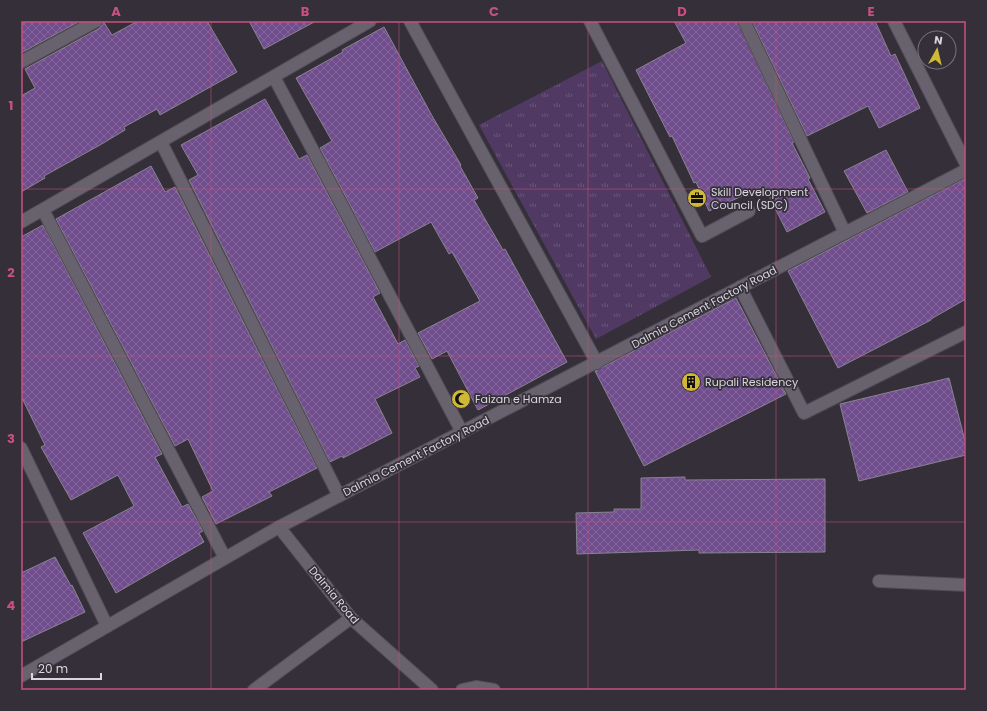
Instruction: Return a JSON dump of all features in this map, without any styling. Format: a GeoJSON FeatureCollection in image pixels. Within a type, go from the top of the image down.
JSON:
{"type":"FeatureCollection","features":[{"type":"Feature","properties":{"kind":"street"},"geometry":{"type":"LineString","coordinates":[[21,62],[96,21]]}},
{"type":"Feature","properties":{"kind":"street"},"geometry":{"type":"LineString","coordinates":[[21,222],[370,21]]}},
{"type":"Feature","properties":{"kind":"street"},"geometry":{"type":"LineString","coordinates":[[410,21],[597,363]]}},
{"type":"Feature","properties":{"kind":"street"},"geometry":{"type":"LineString","coordinates":[[590,21],[702,236],[749,212]]}},
{"type":"Feature","properties":{"kind":"street"},"geometry":{"type":"LineString","coordinates":[[744,21],[845,233]]}},
{"type":"Feature","properties":{"kind":"street"},"geometry":{"type":"LineString","coordinates":[[894,21],[966,164]]}},
{"type":"Feature","properties":{"kind":"street"},"geometry":{"type":"LineString","coordinates":[[274,77],[462,432]]}},
{"type":"Feature","properties":{"kind":"street"},"geometry":{"type":"LineString","coordinates":[[161,142],[339,496]]}},
{"type":"Feature","properties":{"kind":"street","name":"Dalmia Cement Factory Road"},"geometry":{"type":"LineString","coordinates":[[21,676],[279,527],[966,170]]}},
{"type":"Feature","properties":{"kind":"street"},"geometry":{"type":"LineString","coordinates":[[43,210],[225,558]]}},
{"type":"Feature","properties":{"kind":"street"},"geometry":{"type":"LineString","coordinates":[[740,288],[804,413],[966,332]]}},
{"type":"Feature","properties":{"kind":"street"},"geometry":{"type":"LineString","coordinates":[[21,448],[107,626]]}},
{"type":"Feature","properties":{"kind":"street","name":"Dalmia Road"},"geometry":{"type":"LineString","coordinates":[[279,527],[351,618],[432,690]]}},
{"type":"Feature","properties":{"kind":"street"},"geometry":{"type":"LineString","coordinates":[[879,581],[966,585]]}},
{"type":"Feature","properties":{"kind":"street"},"geometry":{"type":"LineString","coordinates":[[254,690],[351,618]]}},
{"type":"Feature","properties":{"kind":"street"},"geometry":{"type":"LineString","coordinates":[[462,690],[476,687],[494,690]]}},
{"type":"Feature","properties":{"kind":"green space"},"geometry":{"type":"Polygon","coordinates":[[[602,61],[711,277],[596,339],[479,125],[602,61]]]}},
{"type":"Feature","properties":{"kind":"building"},"geometry":{"type":"Polygon","coordinates":[[[21,21],[80,21],[21,53],[21,21]]]}},
{"type":"Feature","properties":{"kind":"building"},"geometry":{"type":"Polygon","coordinates":[[[103,21],[112,35],[138,21],[207,21],[237,72],[160,115],[157,109],[124,127],[125,130],[44,176],[45,178],[21,192],[21,96],[35,88],[25,69],[100,28],[103,21]]]}},
{"type":"Feature","properties":{"kind":"building"},"geometry":{"type":"Polygon","coordinates":[[[249,21],[316,21],[264,49],[249,21]]]}},
{"type":"Feature","properties":{"kind":"building"},"geometry":{"type":"Polygon","coordinates":[[[674,21],[737,21],[794,142],[792,143],[810,178],[808,179],[825,212],[787,232],[764,186],[709,211],[696,182],[694,183],[672,136],[670,137],[636,70],[686,43],[674,21]]]}},
{"type":"Feature","properties":{"kind":"building"},"geometry":{"type":"Polygon","coordinates":[[[752,21],[875,21],[891,56],[895,54],[920,108],[879,128],[868,106],[807,136],[752,21]]]}},
{"type":"Feature","properties":{"kind":"building"},"geometry":{"type":"Polygon","coordinates":[[[384,27],[431,114],[461,165],[460,166],[478,198],[474,200],[503,250],[505,249],[567,362],[478,410],[447,351],[432,359],[418,333],[480,301],[452,252],[449,254],[431,222],[375,252],[320,148],[332,141],[296,78],[384,27]]]}},
{"type":"Feature","properties":{"kind":"building"},"geometry":{"type":"Polygon","coordinates":[[[265,99],[299,159],[307,155],[380,293],[373,297],[398,344],[405,340],[419,366],[415,368],[420,377],[375,399],[392,433],[343,458],[342,456],[330,462],[189,180],[198,175],[181,145],[265,99]]]}},
{"type":"Feature","properties":{"kind":"building"},"geometry":{"type":"Polygon","coordinates":[[[886,150],[908,192],[867,213],[844,171],[886,150]]]}},
{"type":"Feature","properties":{"kind":"building"},"geometry":{"type":"Polygon","coordinates":[[[151,166],[165,192],[175,187],[317,468],[269,492],[272,496],[216,524],[202,497],[213,491],[188,439],[175,446],[56,219],[151,166]]]}},
{"type":"Feature","properties":{"kind":"building"},"geometry":{"type":"Polygon","coordinates":[[[966,178],[966,299],[931,320],[838,368],[788,271],[966,178]]]}},
{"type":"Feature","properties":{"kind":"building"},"geometry":{"type":"Polygon","coordinates":[[[43,225],[162,454],[155,457],[182,507],[188,504],[203,531],[199,533],[204,542],[116,593],[83,533],[134,506],[118,475],[71,500],[41,447],[45,445],[21,396],[21,237],[43,225]]]}},
{"type":"Feature","properties":{"kind":"building","name":"Rupali Residency"},"geometry":{"type":"Polygon","coordinates":[[[736,298],[786,394],[644,466],[595,371],[736,298]]]}},
{"type":"Feature","properties":{"kind":"building"},"geometry":{"type":"Polygon","coordinates":[[[949,378],[966,445],[966,455],[859,481],[840,404],[949,378]]]}},
{"type":"Feature","properties":{"kind":"building"},"geometry":{"type":"Polygon","coordinates":[[[685,477],[685,480],[825,479],[825,552],[699,553],[699,550],[577,554],[576,513],[614,512],[614,509],[641,509],[641,478],[685,477]]]}},
{"type":"Feature","properties":{"kind":"building"},"geometry":{"type":"Polygon","coordinates":[[[55,557],[71,586],[72,585],[85,612],[21,642],[21,573],[55,557]]]}},
{"type":"Feature","properties":{"kind":"place","name":"Skill Development Council (SDC)"},"geometry":{"type":"Point","coordinates":[697,198]}},
{"type":"Feature","properties":{"kind":"place","name":"Rupali Residency"},"geometry":{"type":"Point","coordinates":[691,382]}},
{"type":"Feature","properties":{"kind":"place","name":"Faizan e Hamza"},"geometry":{"type":"Point","coordinates":[461,399]}}]}
